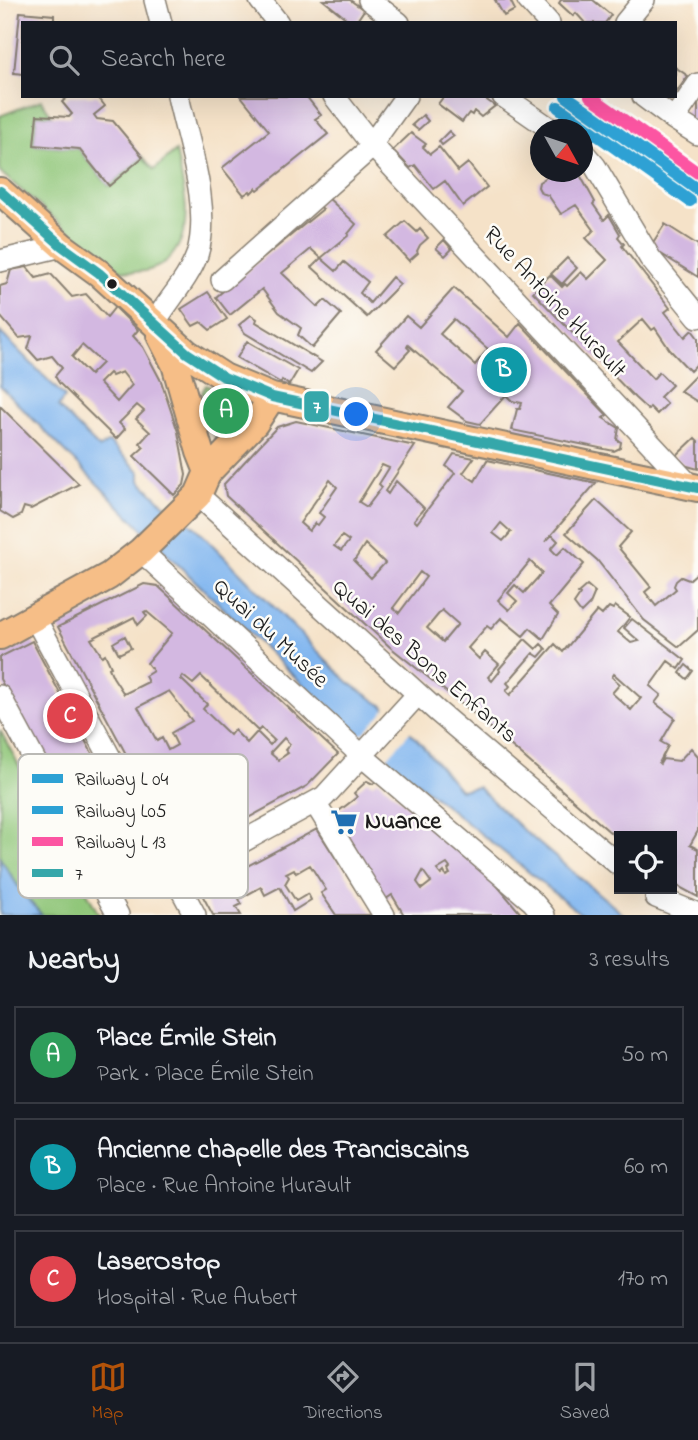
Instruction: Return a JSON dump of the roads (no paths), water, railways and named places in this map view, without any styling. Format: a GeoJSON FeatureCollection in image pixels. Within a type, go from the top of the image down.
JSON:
{"type":"FeatureCollection","features":[{"type":"Feature","properties":{"kind":"main road"},"geometry":{"type":"LineString","coordinates":[[0,191],[62,246],[115,287],[187,353],[224,377],[272,397],[696,491]]}},
{"type":"Feature","properties":{"kind":"main road"},"geometry":{"type":"LineString","coordinates":[[154,324],[175,364],[200,453],[203,483]]}},
{"type":"Feature","properties":{"kind":"main road"},"geometry":{"type":"LineString","coordinates":[[0,636],[109,576],[141,551],[203,483],[254,423],[272,397]]}},
{"type":"Feature","properties":{"kind":"street"},"geometry":{"type":"LineString","coordinates":[[155,0],[160,21]]}},
{"type":"Feature","properties":{"kind":"street"},"geometry":{"type":"LineString","coordinates":[[260,0],[276,21]]}},
{"type":"Feature","properties":{"kind":"street"},"geometry":{"type":"LineString","coordinates":[[369,0],[396,21]]}},
{"type":"Feature","properties":{"kind":"street"},"geometry":{"type":"LineString","coordinates":[[528,0],[547,21]]}},
{"type":"Feature","properties":{"kind":"street"},"geometry":{"type":"LineString","coordinates":[[627,21],[644,0]]}},
{"type":"Feature","properties":{"kind":"street"},"geometry":{"type":"LineString","coordinates":[[674,119],[698,84]]}},
{"type":"Feature","properties":{"kind":"street"},"geometry":{"type":"LineString","coordinates":[[154,324],[187,274],[200,242],[202,203],[177,98]]}},
{"type":"Feature","properties":{"kind":"street","name":"Rue Antoine Hurault"},"geometry":{"type":"LineString","coordinates":[[336,98],[372,145],[648,443],[696,491]]}},
{"type":"Feature","properties":{"kind":"street"},"geometry":{"type":"LineString","coordinates":[[222,280],[372,145],[405,98]]}},
{"type":"Feature","properties":{"kind":"street"},"geometry":{"type":"LineString","coordinates":[[506,98],[536,119]]}},
{"type":"Feature","properties":{"kind":"street"},"geometry":{"type":"LineString","coordinates":[[646,98],[698,134]]}},
{"type":"Feature","properties":{"kind":"street"},"geometry":{"type":"LineString","coordinates":[[593,164],[650,258],[698,317]]}},
{"type":"Feature","properties":{"kind":"street"},"geometry":{"type":"LineString","coordinates":[[0,261],[62,246]]}},
{"type":"Feature","properties":{"kind":"street","name":"Quai des Bons Enfants"},"geometry":{"type":"LineString","coordinates":[[203,483],[418,694],[614,861]]}},
{"type":"Feature","properties":{"kind":"street","name":"Quai du Musée"},"geometry":{"type":"LineString","coordinates":[[141,551],[367,751],[532,901],[544,915]]}},
{"type":"Feature","properties":{"kind":"street"},"geometry":{"type":"LineString","coordinates":[[35,618],[108,754]]}},
{"type":"Feature","properties":{"kind":"street"},"geometry":{"type":"LineString","coordinates":[[248,842],[324,797],[418,694]]}},
{"type":"Feature","properties":{"kind":"street"},"geometry":{"type":"LineString","coordinates":[[0,696],[31,754]]}},
{"type":"Feature","properties":{"kind":"street"},"geometry":{"type":"LineString","coordinates":[[315,803],[384,915]]}},
{"type":"Feature","properties":{"kind":"street"},"geometry":{"type":"LineString","coordinates":[[652,894],[676,915]]}},
{"type":"Feature","properties":{"kind":"street"},"geometry":{"type":"LineString","coordinates":[[653,894],[698,914]]}},
{"type":"Feature","properties":{"kind":"street"},"geometry":{"type":"LineString","coordinates":[[186,898],[195,915]]}},
{"type":"Feature","properties":{"kind":"water"},"geometry":{"type":"Polygon","coordinates":[[[0,332],[65,397],[58,407],[99,448],[109,442],[140,472],[140,481],[164,504],[196,528],[348,682],[383,706],[415,737],[460,790],[478,787],[522,829],[624,915],[582,915],[321,702],[170,557],[0,386],[0,332]]]}},
{"type":"Feature","properties":{"kind":"water"},"geometry":{"type":"Polygon","coordinates":[[[0,858],[18,886],[18,898],[27,898],[42,915],[0,915],[0,858]]]}},
{"type":"Feature","properties":{"kind":"rail line","name":"L05"},"geometry":{"type":"LineString","coordinates":[[558,107],[690,201]]}},
{"type":"Feature","properties":{"kind":"place","name":"Ancienne chapelle des Franciscains"},"geometry":{"type":"Point","coordinates":[504,370]}},
{"type":"Feature","properties":{"kind":"place","name":"Place Émile Stein"},"geometry":{"type":"Point","coordinates":[226,411]}},
{"type":"Feature","properties":{"kind":"place","name":"LaserOstop"},"geometry":{"type":"Point","coordinates":[70,716]}},
{"type":"Feature","properties":{"kind":"place","name":"Nuance"},"geometry":{"type":"Point","coordinates":[344,822]}}]}
